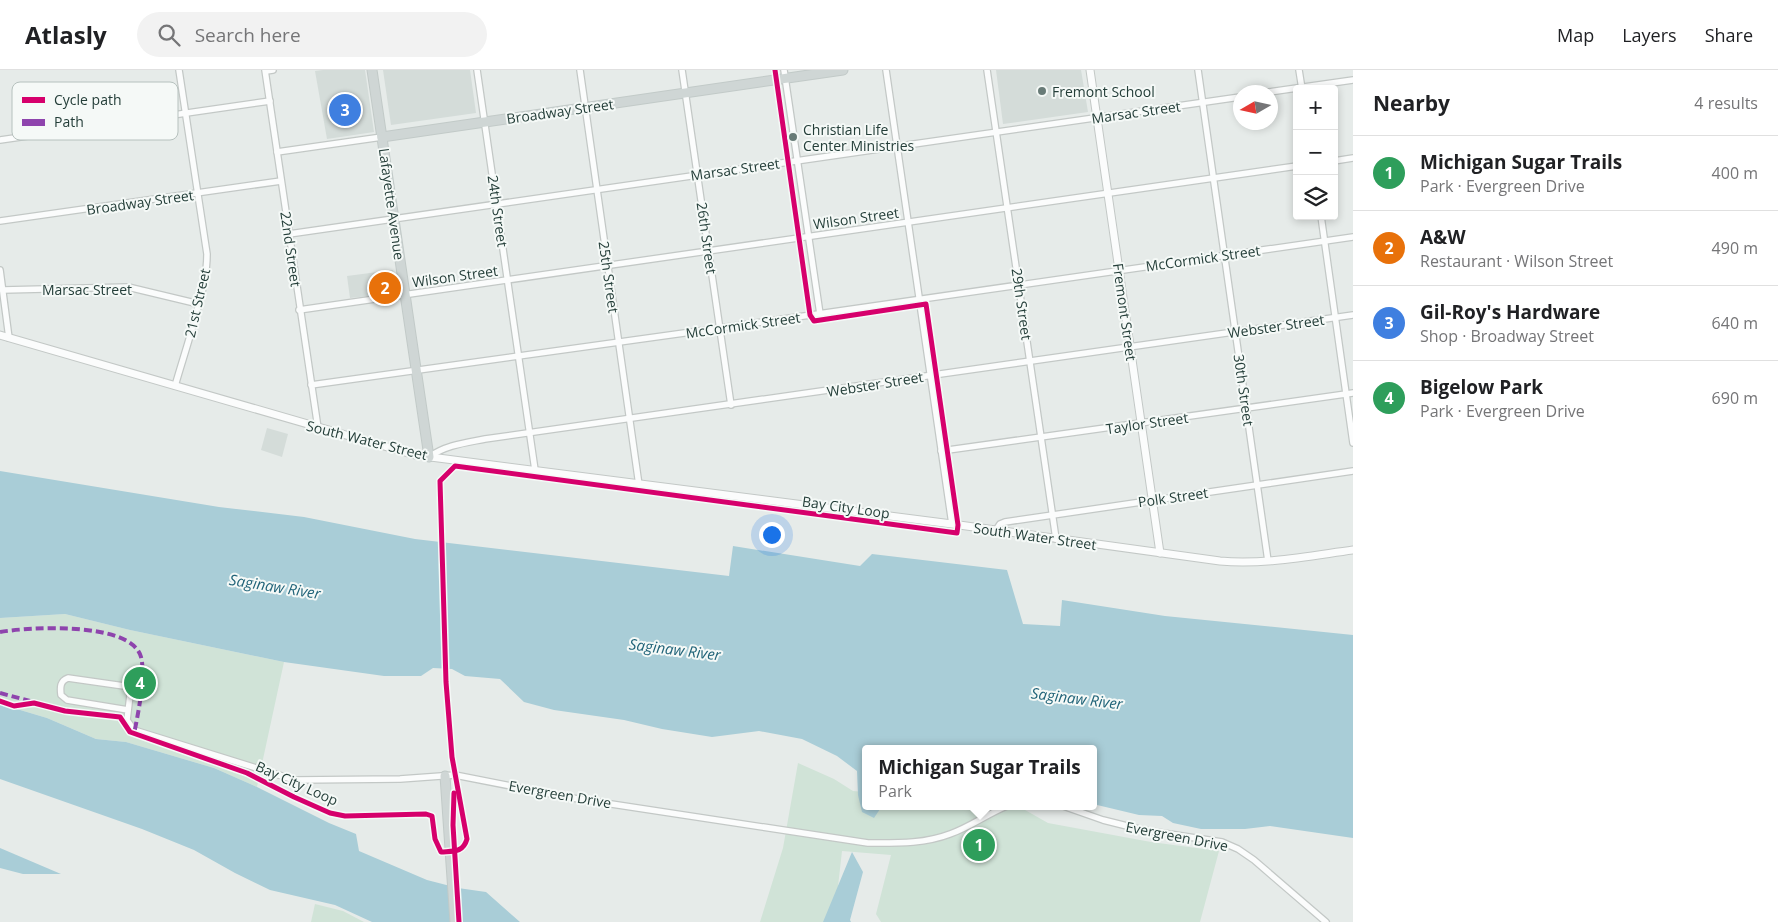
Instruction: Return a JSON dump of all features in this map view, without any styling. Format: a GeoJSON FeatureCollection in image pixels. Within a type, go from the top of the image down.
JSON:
{"type":"FeatureCollection","features":[{"type":"Feature","properties":{"kind":"main road","name":"Lafayette Avenue"},"geometry":{"type":"LineString","coordinates":[[372,70],[429,457]]}},
{"type":"Feature","properties":{"kind":"main road","name":"Broadway Street"},"geometry":{"type":"LineString","coordinates":[[382,137],[686,93],[785,74],[843,70]]}},
{"type":"Feature","properties":{"kind":"main road"},"geometry":{"type":"LineString","coordinates":[[444,776],[455,922]]}},
{"type":"Feature","properties":{"kind":"street","name":"21st Street"},"geometry":{"type":"LineString","coordinates":[[175,386],[206,278],[207,266],[179,70]]}},
{"type":"Feature","properties":{"kind":"street"},"geometry":{"type":"LineString","coordinates":[[266,71],[273,70]]}},
{"type":"Feature","properties":{"kind":"street","name":"24th Street"},"geometry":{"type":"LineString","coordinates":[[477,70],[535,470]]}},
{"type":"Feature","properties":{"kind":"street","name":"25th Street"},"geometry":{"type":"LineString","coordinates":[[580,70],[640,484]]}},
{"type":"Feature","properties":{"kind":"street","name":"26th Street"},"geometry":{"type":"LineString","coordinates":[[682,70],[731,405]]}},
{"type":"Feature","properties":{"kind":"street"},"geometry":{"type":"LineString","coordinates":[[886,70],[952,524]]}},
{"type":"Feature","properties":{"kind":"street","name":"29th Street"},"geometry":{"type":"LineString","coordinates":[[987,70],[1056,539]]}},
{"type":"Feature","properties":{"kind":"street","name":"Fremont Street"},"geometry":{"type":"LineString","coordinates":[[1090,70],[1160,553]]}},
{"type":"Feature","properties":{"kind":"street","name":"30th Street"},"geometry":{"type":"LineString","coordinates":[[1198,70],[1268,562]]}},
{"type":"Feature","properties":{"kind":"street"},"geometry":{"type":"LineString","coordinates":[[1299,70],[1302,85]]}},
{"type":"Feature","properties":{"kind":"street","name":"22nd Street"},"geometry":{"type":"LineString","coordinates":[[266,71],[299,310],[318,428]]}},
{"type":"Feature","properties":{"kind":"street"},"geometry":{"type":"LineString","coordinates":[[785,74],[820,314]]}},
{"type":"Feature","properties":{"kind":"street"},"geometry":{"type":"LineString","coordinates":[[1321,85],[1353,80]]}},
{"type":"Feature","properties":{"kind":"street"},"geometry":{"type":"LineString","coordinates":[[1278,91],[1293,89]]}},
{"type":"Feature","properties":{"kind":"street","name":"Marsac Street"},"geometry":{"type":"LineString","coordinates":[[289,234],[797,159],[1233,98]]}},
{"type":"Feature","properties":{"kind":"street"},"geometry":{"type":"LineString","coordinates":[[178,114],[270,101]]}},
{"type":"Feature","properties":{"kind":"street","name":"Broadway Street"},"geometry":{"type":"LineString","coordinates":[[277,152],[382,137]]}},
{"type":"Feature","properties":{"kind":"street"},"geometry":{"type":"LineString","coordinates":[[1338,160],[1353,158]]}},
{"type":"Feature","properties":{"kind":"street","name":"Wilson Street"},"geometry":{"type":"LineString","coordinates":[[299,310],[1293,167]]}},
{"type":"Feature","properties":{"kind":"street","name":"Broadway Street"},"geometry":{"type":"LineString","coordinates":[[0,221],[281,182]]}},
{"type":"Feature","properties":{"kind":"street"},"geometry":{"type":"LineString","coordinates":[[1321,220],[1353,443]]}},
{"type":"Feature","properties":{"kind":"street","name":"McCormick Street"},"geometry":{"type":"LineString","coordinates":[[311,385],[1353,237]]}},
{"type":"Feature","properties":{"kind":"street"},"geometry":{"type":"LineString","coordinates":[[0,270],[9,338]]}},
{"type":"Feature","properties":{"kind":"street","name":"Marsac Street"},"geometry":{"type":"LineString","coordinates":[[3,290],[128,287],[199,304]]}},
{"type":"Feature","properties":{"kind":"street","name":"Webster Street"},"geometry":{"type":"LineString","coordinates":[[429,457],[437,451],[458,444],[1353,315]]}},
{"type":"Feature","properties":{"kind":"street","name":"South Water Street"},"geometry":{"type":"LineString","coordinates":[[0,335],[415,455],[1243,563],[1268,562],[1353,550]]}},
{"type":"Feature","properties":{"kind":"street","name":"Taylor Street"},"geometry":{"type":"LineString","coordinates":[[941,451],[1353,393]]}},
{"type":"Feature","properties":{"kind":"street","name":"Polk Street"},"geometry":{"type":"LineString","coordinates":[[996,530],[1000,524],[1005,522],[1353,471]]}},
{"type":"Feature","properties":{"kind":"street","name":"Evergreen Drive"},"geometry":{"type":"LineString","coordinates":[[128,710],[67,700],[61,695],[60,687],[63,680],[68,678],[131,686],[127,720],[134,730],[295,780],[400,779],[456,775],[572,798],[868,843],[931,840],[951,834],[996,810]]}},
{"type":"Feature","properties":{"kind":"street","name":"Evergreen Drive"},"geometry":{"type":"LineString","coordinates":[[1074,810],[1142,830],[1222,842],[1238,849],[1254,860],[1326,922]]}},
{"type":"Feature","properties":{"kind":"shaded area"},"geometry":{"type":"Polygon","coordinates":[[[365,70],[374,132],[327,139],[315,71],[365,70]]]}},
{"type":"Feature","properties":{"kind":"shaded area"},"geometry":{"type":"Polygon","coordinates":[[[383,70],[470,70],[476,113],[391,125],[383,70]]]}},
{"type":"Feature","properties":{"kind":"shaded area","name":"Fremont School"},"geometry":{"type":"Polygon","coordinates":[[[996,70],[1081,70],[1088,112],[1003,124],[996,70]]]}},
{"type":"Feature","properties":{"kind":"shaded area"},"geometry":{"type":"Polygon","coordinates":[[[393,270],[396,293],[350,298],[347,276],[393,270]]]}},
{"type":"Feature","properties":{"kind":"shaded area"},"geometry":{"type":"Polygon","coordinates":[[[267,428],[288,434],[282,457],[261,450],[267,428]]]}},
{"type":"Feature","properties":{"kind":"green space"},"geometry":{"type":"Polygon","coordinates":[[[65,614],[130,630],[284,662],[257,787],[214,768],[126,742],[96,739],[47,718],[0,704],[0,618],[65,614]]]}},
{"type":"Feature","properties":{"kind":"green space"},"geometry":{"type":"Polygon","coordinates":[[[798,763],[834,779],[853,791],[862,792],[862,810],[1025,810],[1048,823],[1151,842],[1219,851],[1200,922],[881,922],[876,914],[891,855],[842,851],[834,922],[760,922],[783,848],[798,763]]]}},
{"type":"Feature","properties":{"kind":"green space"},"geometry":{"type":"Polygon","coordinates":[[[315,904],[343,911],[364,922],[311,922],[315,904]]]}},
{"type":"Feature","properties":{"kind":"water","name":"Saginaw River"},"geometry":{"type":"Polygon","coordinates":[[[0,471],[219,507],[304,517],[415,539],[729,576],[733,546],[860,566],[872,554],[1007,570],[1023,624],[1060,626],[1062,600],[1165,616],[1353,635],[1353,838],[1270,826],[1245,829],[1201,829],[1173,823],[1162,816],[1139,815],[1097,805],[1097,745],[862,745],[862,810],[879,810],[874,818],[862,812],[858,795],[857,771],[837,756],[802,739],[759,731],[712,737],[662,729],[624,720],[554,710],[524,702],[500,679],[465,676],[452,669],[433,668],[421,676],[384,676],[284,662],[130,630],[65,614],[0,618],[0,471]]]}},
{"type":"Feature","properties":{"kind":"water"},"geometry":{"type":"Polygon","coordinates":[[[0,704],[47,718],[96,739],[126,742],[214,768],[356,834],[359,851],[427,880],[458,888],[486,892],[520,922],[372,922],[335,905],[270,890],[194,850],[142,829],[0,779],[0,704]]]}},
{"type":"Feature","properties":{"kind":"water"},"geometry":{"type":"Polygon","coordinates":[[[0,848],[61,874],[23,874],[0,868],[0,848]]]}},
{"type":"Feature","properties":{"kind":"water"},"geometry":{"type":"Polygon","coordinates":[[[852,852],[863,872],[851,922],[823,922],[852,852]]]}},
{"type":"Feature","properties":{"kind":"marked path"},"geometry":{"type":"LineString","coordinates":[[0,632],[55,628],[78,629],[119,637],[133,645],[141,657],[143,674],[134,734]]}},
{"type":"Feature","properties":{"kind":"marked path"},"geometry":{"type":"LineString","coordinates":[[0,693],[30,701]]}},
{"type":"Feature","properties":{"kind":"cycle path","name":"Bay City Loop"},"geometry":{"type":"LineString","coordinates":[[0,701],[14,706],[34,703],[65,711],[120,717],[130,732],[247,773],[330,813],[345,816],[426,814],[432,816],[435,839],[441,852],[453,851],[463,847],[467,839],[452,757],[446,682],[440,481],[455,466],[957,533],[958,525],[926,304],[814,321],[810,315],[775,70]]}},
{"type":"Feature","properties":{"kind":"cycle path"},"geometry":{"type":"LineString","coordinates":[[454,793],[453,825],[459,922]]}},
{"type":"Feature","properties":{"kind":"place","name":"Fremont School"},"geometry":{"type":"Point","coordinates":[1042,91]}},
{"type":"Feature","properties":{"kind":"place","name":"Gil-Roy's Hardware"},"geometry":{"type":"Point","coordinates":[345,110]}},
{"type":"Feature","properties":{"kind":"place","name":"Christian Life Center Ministries"},"geometry":{"type":"Point","coordinates":[793,137]}},
{"type":"Feature","properties":{"kind":"place","name":"A&W"},"geometry":{"type":"Point","coordinates":[385,288]}},
{"type":"Feature","properties":{"kind":"place","name":"Bigelow Park"},"geometry":{"type":"Point","coordinates":[140,683]}},
{"type":"Feature","properties":{"kind":"place","name":"Michigan Sugar Trails"},"geometry":{"type":"Point","coordinates":[979,845]}}]}
